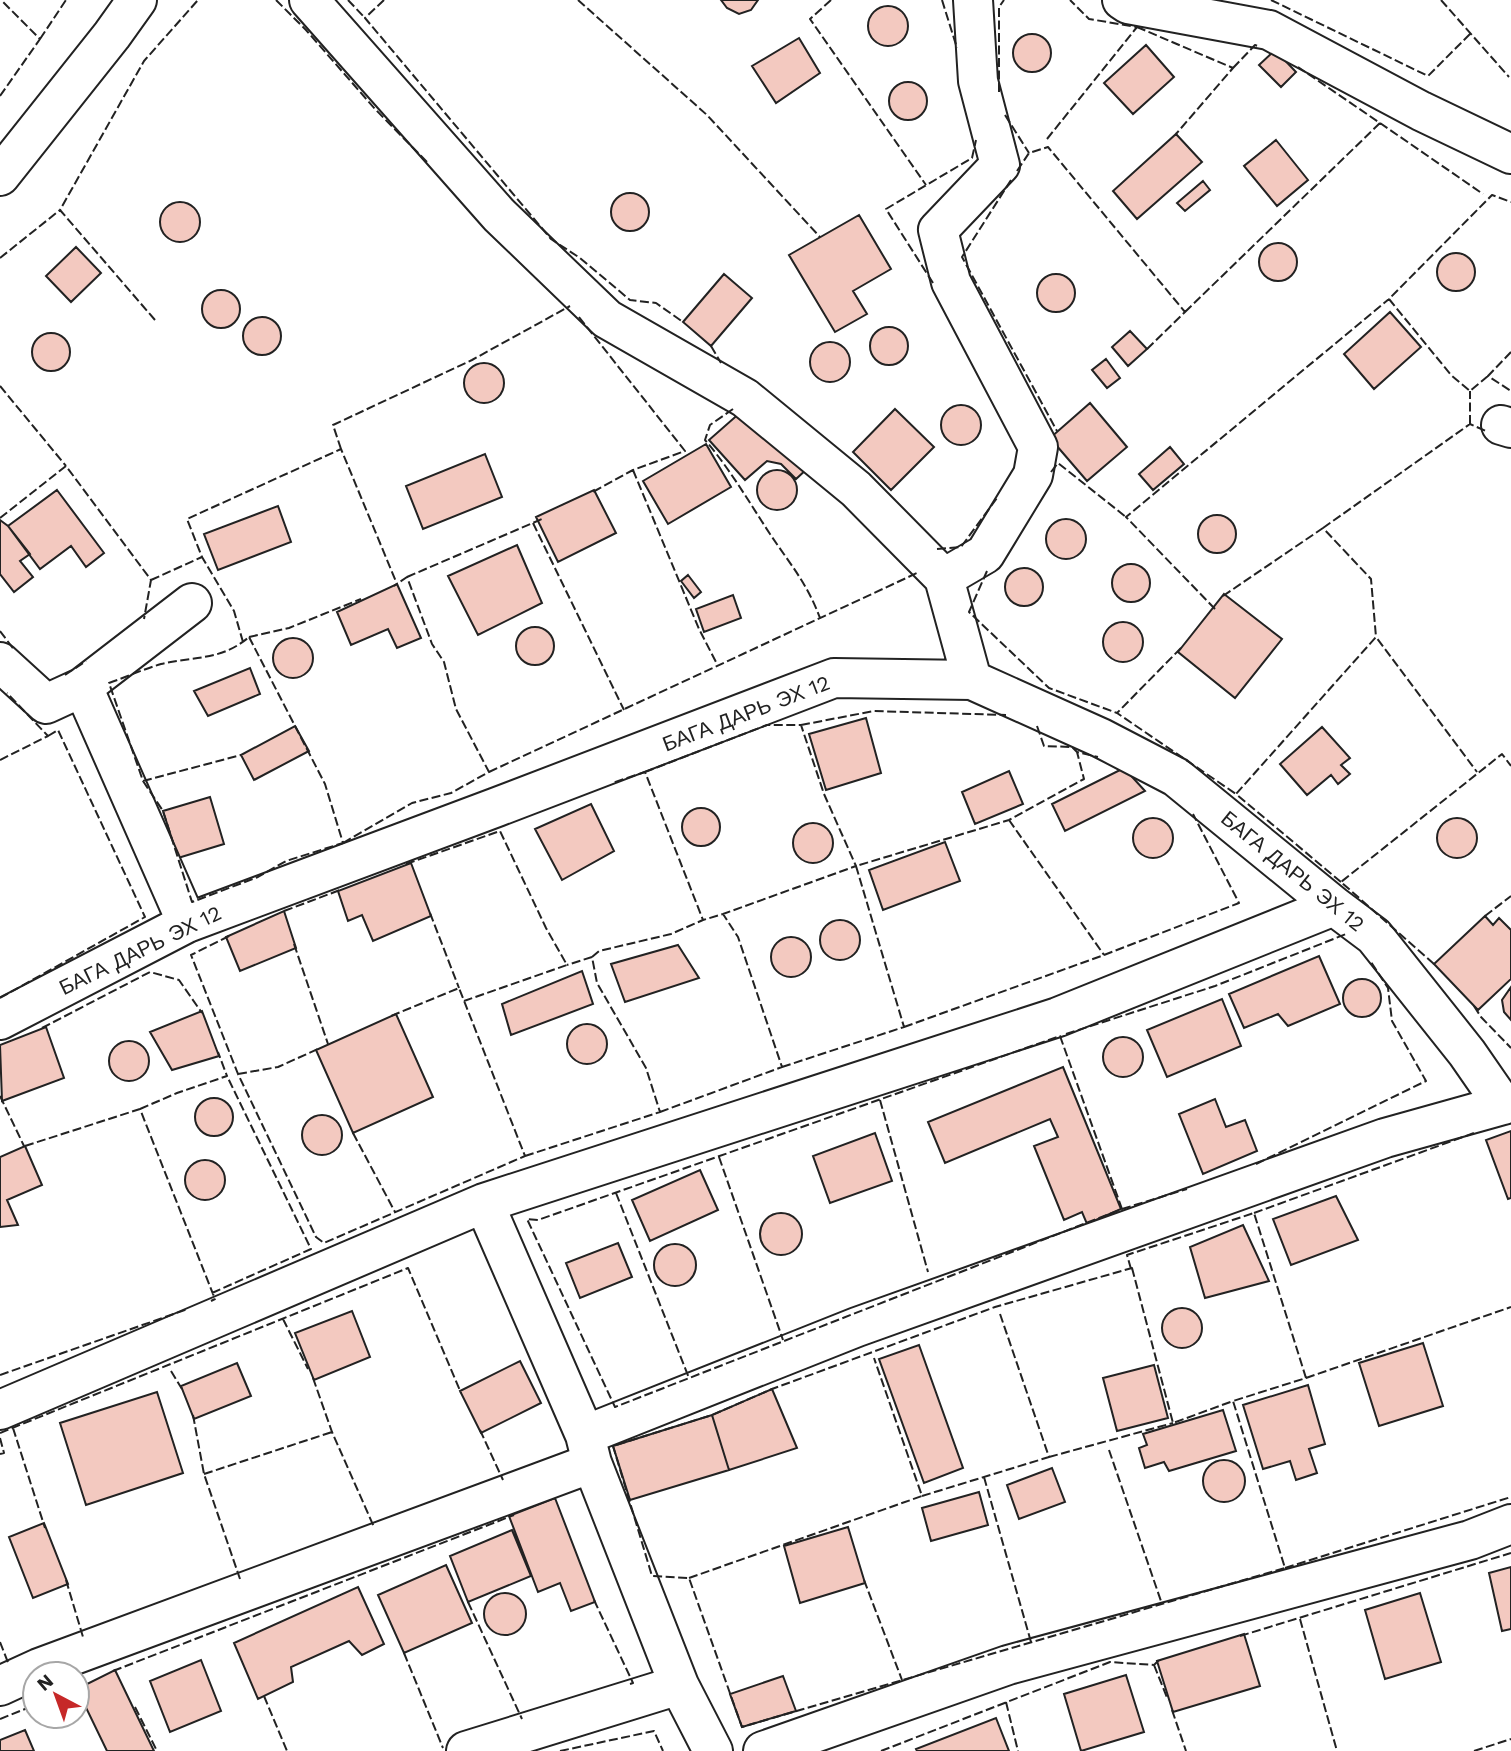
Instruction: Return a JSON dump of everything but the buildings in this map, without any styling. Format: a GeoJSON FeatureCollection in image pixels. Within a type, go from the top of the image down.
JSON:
{"type":"FeatureCollection","features":[{"type":"Feature","properties":{"kind":"street"},"geometry":{"type":"LineString","coordinates":[[0,176],[137,0]]}},
{"type":"Feature","properties":{"kind":"street"},"geometry":{"type":"LineString","coordinates":[[309,0],[499,215],[607,319],[745,398],[856,489],[944,578],[972,680]]}},
{"type":"Feature","properties":{"kind":"street"},"geometry":{"type":"LineString","coordinates":[[944,578],[985,554],[1033,475],[1038,447],[951,282],[938,230],[1000,165],[978,81],[972,0]]}},
{"type":"Feature","properties":{"kind":"street"},"geometry":{"type":"LineString","coordinates":[[1122,0],[1128,4],[1269,30],[1421,111],[1511,154]]}},
{"type":"Feature","properties":{"kind":"street"},"geometry":{"type":"LineString","coordinates":[[0,662],[46,704],[83,687],[192,603]]}},
{"type":"Feature","properties":{"kind":"street","name":"БАГА ДАРЬ ЭХ 12"},"geometry":{"type":"LineString","coordinates":[[0,1020],[187,923],[834,678],[972,680],[1101,738],[1176,777],[1374,936],[1507,1104]]}},
{"type":"Feature","properties":{"kind":"street"},"geometry":{"type":"LineString","coordinates":[[83,687],[187,923]]}},
{"type":"Feature","properties":{"kind":"street"},"geometry":{"type":"LineString","coordinates":[[0,1410],[484,1203],[1058,1017],[1334,906]]}},
{"type":"Feature","properties":{"kind":"street"},"geometry":{"type":"LineString","coordinates":[[0,1686],[39,1668],[589,1449],[857,1327],[1385,1138],[1507,1104]]}},
{"type":"Feature","properties":{"kind":"street"},"geometry":{"type":"LineString","coordinates":[[484,1203],[589,1449],[679,1685],[713,1751]]}},
{"type":"Feature","properties":{"kind":"street"},"geometry":{"type":"LineString","coordinates":[[763,1751],[1008,1665],[1470,1540],[1511,1524]]}},
{"type":"Feature","properties":{"kind":"street"},"geometry":{"type":"LineString","coordinates":[[466,1751],[679,1685]]}},
{"type":"Feature","properties":{"kind":"fence"},"geometry":{"type":"LineString","coordinates":[[0,96],[40,39],[1,0]]}},
{"type":"Feature","properties":{"kind":"fence"},"geometry":{"type":"LineString","coordinates":[[40,39],[66,0]]}},
{"type":"Feature","properties":{"kind":"fence"},"geometry":{"type":"LineString","coordinates":[[155,320],[60,210],[144,61],[198,0]]}},
{"type":"Feature","properties":{"kind":"fence"},"geometry":{"type":"LineString","coordinates":[[276,0],[427,162]]}},
{"type":"Feature","properties":{"kind":"fence"},"geometry":{"type":"LineString","coordinates":[[348,0],[365,18]]}},
{"type":"Feature","properties":{"kind":"fence"},"geometry":{"type":"LineString","coordinates":[[384,0],[365,18],[551,239],[580,258],[630,300],[656,303],[683,322]]}},
{"type":"Feature","properties":{"kind":"fence"},"geometry":{"type":"LineString","coordinates":[[578,0],[707,115],[820,237]]}},
{"type":"Feature","properties":{"kind":"fence"},"geometry":{"type":"LineString","coordinates":[[831,0],[810,19],[926,185]]}},
{"type":"Feature","properties":{"kind":"fence"},"geometry":{"type":"LineString","coordinates":[[942,0],[957,48]]}},
{"type":"Feature","properties":{"kind":"fence"},"geometry":{"type":"LineString","coordinates":[[999,92],[999,7],[1004,0]]}},
{"type":"Feature","properties":{"kind":"fence"},"geometry":{"type":"LineString","coordinates":[[1047,139],[1137,27],[1089,19],[1070,0]]}},
{"type":"Feature","properties":{"kind":"fence"},"geometry":{"type":"LineString","coordinates":[[1271,0],[1428,76],[1470,34]]}},
{"type":"Feature","properties":{"kind":"fence"},"geometry":{"type":"LineString","coordinates":[[1441,0],[1509,77]]}},
{"type":"Feature","properties":{"kind":"fence"},"geometry":{"type":"LineString","coordinates":[[1137,27],[1233,68],[1176,134]]}},
{"type":"Feature","properties":{"kind":"fence"},"geometry":{"type":"LineString","coordinates":[[1233,68],[1255,45],[1258,46]]}},
{"type":"Feature","properties":{"kind":"fence"},"geometry":{"type":"LineString","coordinates":[[1185,312],[1380,123],[1298,67]]}},
{"type":"Feature","properties":{"kind":"fence"},"geometry":{"type":"LineString","coordinates":[[1005,115],[1029,153]]}},
{"type":"Feature","properties":{"kind":"fence"},"geometry":{"type":"LineString","coordinates":[[1380,123],[1483,194]]}},
{"type":"Feature","properties":{"kind":"fence"},"geometry":{"type":"LineString","coordinates":[[933,283],[886,209],[972,158],[976,140]]}},
{"type":"Feature","properties":{"kind":"fence"},"geometry":{"type":"LineString","coordinates":[[1017,171],[1029,153],[1048,147],[1185,312],[1147,349]]}},
{"type":"Feature","properties":{"kind":"fence"},"geometry":{"type":"LineString","coordinates":[[1011,180],[962,257],[1057,431]]}},
{"type":"Feature","properties":{"kind":"fence"},"geometry":{"type":"LineString","coordinates":[[1488,376],[1470,391],[1451,375],[1389,299],[1492,195],[1511,202]]}},
{"type":"Feature","properties":{"kind":"fence"},"geometry":{"type":"LineString","coordinates":[[0,258],[60,210]]}},
{"type":"Feature","properties":{"kind":"fence"},"geometry":{"type":"LineString","coordinates":[[1215,609],[1126,517],[1389,299]]}},
{"type":"Feature","properties":{"kind":"fence"},"geometry":{"type":"LineString","coordinates":[[341,449],[333,425],[472,360],[570,306]]}},
{"type":"Feature","properties":{"kind":"fence"},"geometry":{"type":"LineString","coordinates":[[579,317],[685,451],[633,470],[591,493]]}},
{"type":"Feature","properties":{"kind":"fence"},"geometry":{"type":"LineString","coordinates":[[711,346],[721,363]]}},
{"type":"Feature","properties":{"kind":"fence"},"geometry":{"type":"LineString","coordinates":[[1511,352],[1488,376],[1511,391]]}},
{"type":"Feature","properties":{"kind":"fence"},"geometry":{"type":"LineString","coordinates":[[0,386],[66,466]]}},
{"type":"Feature","properties":{"kind":"fence"},"geometry":{"type":"LineString","coordinates":[[1470,391],[1470,424]]}},
{"type":"Feature","properties":{"kind":"fence"},"geometry":{"type":"LineString","coordinates":[[733,409],[710,425],[705,440],[798,574],[820,618]]}},
{"type":"Feature","properties":{"kind":"fence"},"geometry":{"type":"LineString","coordinates":[[1323,528],[1470,424],[1488,432]]}},
{"type":"Feature","properties":{"kind":"fence"},"geometry":{"type":"LineString","coordinates":[[243,642],[234,611],[202,557],[187,519],[341,449],[397,584]]}},
{"type":"Feature","properties":{"kind":"fence"},"geometry":{"type":"LineString","coordinates":[[1051,472],[1058,463],[1126,517]]}},
{"type":"Feature","properties":{"kind":"fence"},"geometry":{"type":"LineString","coordinates":[[0,518],[66,466],[151,580],[144,619]]}},
{"type":"Feature","properties":{"kind":"fence"},"geometry":{"type":"LineString","coordinates":[[633,470],[699,629],[718,666]]}},
{"type":"Feature","properties":{"kind":"fence"},"geometry":{"type":"LineString","coordinates":[[937,549],[961,547],[997,498]]}},
{"type":"Feature","properties":{"kind":"fence"},"geometry":{"type":"LineString","coordinates":[[407,577],[542,519]]}},
{"type":"Feature","properties":{"kind":"fence"},"geometry":{"type":"LineString","coordinates":[[533,523],[624,710]]}},
{"type":"Feature","properties":{"kind":"fence"},"geometry":{"type":"LineString","coordinates":[[1223,596],[1323,528],[1371,579],[1376,637]]}},
{"type":"Feature","properties":{"kind":"fence"},"geometry":{"type":"LineString","coordinates":[[151,580],[202,557]]}},
{"type":"Feature","properties":{"kind":"fence"},"geometry":{"type":"LineString","coordinates":[[987,571],[969,612],[1049,688],[1117,713]]}},
{"type":"Feature","properties":{"kind":"fence"},"geometry":{"type":"LineString","coordinates":[[489,772],[917,573]]}},
{"type":"Feature","properties":{"kind":"fence"},"geometry":{"type":"LineString","coordinates":[[343,843],[412,803],[451,793],[489,772],[456,709],[444,662],[432,644],[407,577],[394,586]]}},
{"type":"Feature","properties":{"kind":"fence"},"geometry":{"type":"LineString","coordinates":[[249,637],[289,628],[361,599]]}},
{"type":"Feature","properties":{"kind":"fence"},"geometry":{"type":"LineString","coordinates":[[0,631],[15,651]]}},
{"type":"Feature","properties":{"kind":"fence"},"geometry":{"type":"LineString","coordinates":[[249,637],[325,784],[343,843],[286,861],[258,877],[192,902],[163,811],[143,781],[109,683],[161,664],[218,654],[239,645],[249,637]]}},
{"type":"Feature","properties":{"kind":"fence"},"geometry":{"type":"LineString","coordinates":[[1341,882],[1236,794],[1376,637],[1477,772]]}},
{"type":"Feature","properties":{"kind":"fence"},"geometry":{"type":"LineString","coordinates":[[1181,648],[1117,713],[1236,794]]}},
{"type":"Feature","properties":{"kind":"fence"},"geometry":{"type":"LineString","coordinates":[[65,675],[86,661]]}},
{"type":"Feature","properties":{"kind":"fence"},"geometry":{"type":"LineString","coordinates":[[0,760],[48,736],[7,693]]}},
{"type":"Feature","properties":{"kind":"fence"},"geometry":{"type":"LineString","coordinates":[[801,725],[874,711],[1006,715]]}},
{"type":"Feature","properties":{"kind":"fence"},"geometry":{"type":"LineString","coordinates":[[645,772],[767,725],[801,725],[824,794],[856,866],[723,914]]}},
{"type":"Feature","properties":{"kind":"fence"},"geometry":{"type":"LineString","coordinates":[[1037,726],[1044,746],[1072,747],[1077,752]]}},
{"type":"Feature","properties":{"kind":"fence"},"geometry":{"type":"LineString","coordinates":[[0,998],[145,917],[58,730],[48,736]]}},
{"type":"Feature","properties":{"kind":"fence"},"geometry":{"type":"LineString","coordinates":[[782,1067],[904,1027],[856,866],[1009,820],[1084,779],[1077,752],[1098,757]]}},
{"type":"Feature","properties":{"kind":"fence"},"geometry":{"type":"LineString","coordinates":[[1434,964],[1341,882],[1502,754],[1511,766]]}},
{"type":"Feature","properties":{"kind":"fence"},"geometry":{"type":"LineString","coordinates":[[143,781],[241,755]]}},
{"type":"Feature","properties":{"kind":"fence"},"geometry":{"type":"LineString","coordinates":[[592,957],[599,951],[671,934],[703,920],[645,772],[612,783]]}},
{"type":"Feature","properties":{"kind":"fence"},"geometry":{"type":"LineString","coordinates":[[904,1027],[1239,903],[1193,814]]}},
{"type":"Feature","properties":{"kind":"fence"},"geometry":{"type":"LineString","coordinates":[[1009,820],[1104,955]]}},
{"type":"Feature","properties":{"kind":"fence"},"geometry":{"type":"LineString","coordinates":[[406,864],[500,831],[546,928],[567,965],[464,1001]]}},
{"type":"Feature","properties":{"kind":"fence"},"geometry":{"type":"LineString","coordinates":[[284,911],[340,890]]}},
{"type":"Feature","properties":{"kind":"fence"},"geometry":{"type":"LineString","coordinates":[[1485,916],[1511,896]]}},
{"type":"Feature","properties":{"kind":"fence"},"geometry":{"type":"LineString","coordinates":[[430,913],[459,988]]}},
{"type":"Feature","properties":{"kind":"fence"},"geometry":{"type":"LineString","coordinates":[[660,1112],[782,1067],[738,937],[723,914],[703,920]]}},
{"type":"Feature","properties":{"kind":"fence"},"geometry":{"type":"LineString","coordinates":[[1066,1034],[1215,986],[1346,934]]}},
{"type":"Feature","properties":{"kind":"fence"},"geometry":{"type":"LineString","coordinates":[[229,936],[191,955],[238,1074],[316,1237],[324,1243],[525,1156],[459,988],[391,1016]]}},
{"type":"Feature","properties":{"kind":"fence"},"geometry":{"type":"LineString","coordinates":[[294,944],[328,1044]]}},
{"type":"Feature","properties":{"kind":"fence"},"geometry":{"type":"LineString","coordinates":[[525,1156],[660,1112],[646,1068],[597,983],[592,957],[567,965]]}},
{"type":"Feature","properties":{"kind":"fence"},"geometry":{"type":"LineString","coordinates":[[1256,1164],[1426,1081],[1392,1021],[1388,988],[1371,962]]}},
{"type":"Feature","properties":{"kind":"fence"},"geometry":{"type":"LineString","coordinates":[[42,1028],[150,972],[179,980],[202,1013]]}},
{"type":"Feature","properties":{"kind":"fence"},"geometry":{"type":"LineString","coordinates":[[1474,1006],[1511,1048]]}},
{"type":"Feature","properties":{"kind":"fence"},"geometry":{"type":"LineString","coordinates":[[1060,1036],[1122,1209],[615,1407],[527,1219],[538,1220],[1060,1036]]}},
{"type":"Feature","properties":{"kind":"fence"},"geometry":{"type":"LineString","coordinates":[[238,1074],[278,1067],[318,1049]]}},
{"type":"Feature","properties":{"kind":"fence"},"geometry":{"type":"LineString","coordinates":[[140,1109],[227,1076],[218,1052]]}},
{"type":"Feature","properties":{"kind":"fence"},"geometry":{"type":"LineString","coordinates":[[212,1293],[311,1249],[227,1076]]}},
{"type":"Feature","properties":{"kind":"fence"},"geometry":{"type":"LineString","coordinates":[[0,1096],[24,1146]]}},
{"type":"Feature","properties":{"kind":"fence"},"geometry":{"type":"LineString","coordinates":[[880,1100],[928,1272]]}},
{"type":"Feature","properties":{"kind":"fence"},"geometry":{"type":"LineString","coordinates":[[25,1146],[140,1109],[215,1299],[211,1301]]}},
{"type":"Feature","properties":{"kind":"fence"},"geometry":{"type":"LineString","coordinates":[[353,1133],[395,1212]]}},
{"type":"Feature","properties":{"kind":"fence"},"geometry":{"type":"LineString","coordinates":[[1254,1213],[1474,1133]]}},
{"type":"Feature","properties":{"kind":"fence"},"geometry":{"type":"LineString","coordinates":[[719,1157],[783,1340]]}},
{"type":"Feature","properties":{"kind":"fence"},"geometry":{"type":"LineString","coordinates":[[1122,1209],[1187,1189]]}},
{"type":"Feature","properties":{"kind":"fence"},"geometry":{"type":"LineString","coordinates":[[616,1193],[689,1378]]}},
{"type":"Feature","properties":{"kind":"fence"},"geometry":{"type":"LineString","coordinates":[[1131,1269],[1127,1255],[1254,1213],[1306,1378],[1233,1401]]}},
{"type":"Feature","properties":{"kind":"fence"},"geometry":{"type":"LineString","coordinates":[[0,1433],[408,1268],[461,1393]]}},
{"type":"Feature","properties":{"kind":"fence"},"geometry":{"type":"LineString","coordinates":[[1132,1268],[1173,1423],[1233,1401],[1285,1568],[742,1727],[689,1578],[652,1576],[613,1446],[712,1415],[772,1389],[995,1307],[1132,1268]]}},
{"type":"Feature","properties":{"kind":"fence"},"geometry":{"type":"LineString","coordinates":[[1306,1378],[1511,1307]]}},
{"type":"Feature","properties":{"kind":"fence"},"geometry":{"type":"LineString","coordinates":[[0,1375],[188,1309]]}},
{"type":"Feature","properties":{"kind":"fence"},"geometry":{"type":"LineString","coordinates":[[922,1496],[1049,1457],[999,1311]]}},
{"type":"Feature","properties":{"kind":"fence"},"geometry":{"type":"LineString","coordinates":[[283,1319],[308,1369]]}},
{"type":"Feature","properties":{"kind":"fence"},"geometry":{"type":"LineString","coordinates":[[689,1578],[922,1496],[874,1358]]}},
{"type":"Feature","properties":{"kind":"fence"},"geometry":{"type":"LineString","coordinates":[[171,1371],[182,1389]]}},
{"type":"Feature","properties":{"kind":"fence"},"geometry":{"type":"LineString","coordinates":[[313,1378],[332,1432],[374,1527]]}},
{"type":"Feature","properties":{"kind":"fence"},"geometry":{"type":"LineString","coordinates":[[193,1415],[204,1474],[240,1579]]}},
{"type":"Feature","properties":{"kind":"fence"},"geometry":{"type":"LineString","coordinates":[[1049,1457],[1173,1423]]}},
{"type":"Feature","properties":{"kind":"fence"},"geometry":{"type":"LineString","coordinates":[[13,1428],[45,1528]]}},
{"type":"Feature","properties":{"kind":"fence"},"geometry":{"type":"LineString","coordinates":[[480,1430],[503,1480]]}},
{"type":"Feature","properties":{"kind":"fence"},"geometry":{"type":"LineString","coordinates":[[204,1474],[332,1432]]}},
{"type":"Feature","properties":{"kind":"fence"},"geometry":{"type":"LineString","coordinates":[[0,1438],[4,1453],[0,1454]]}},
{"type":"Feature","properties":{"kind":"fence"},"geometry":{"type":"LineString","coordinates":[[1109,1450],[1162,1604]]}},
{"type":"Feature","properties":{"kind":"fence"},"geometry":{"type":"LineString","coordinates":[[984,1477],[1031,1642]]}},
{"type":"Feature","properties":{"kind":"fence"},"geometry":{"type":"LineString","coordinates":[[1285,1568],[1511,1497]]}},
{"type":"Feature","properties":{"kind":"fence"},"geometry":{"type":"LineString","coordinates":[[113,1671],[514,1515]]}},
{"type":"Feature","properties":{"kind":"fence"},"geometry":{"type":"LineString","coordinates":[[1240,1636],[1511,1553]]}},
{"type":"Feature","properties":{"kind":"fence"},"geometry":{"type":"LineString","coordinates":[[66,1580],[83,1637]]}},
{"type":"Feature","properties":{"kind":"fence"},"geometry":{"type":"LineString","coordinates":[[864,1580],[902,1680]]}},
{"type":"Feature","properties":{"kind":"fence"},"geometry":{"type":"LineString","coordinates":[[594,1600],[633,1683],[630,1684]]}},
{"type":"Feature","properties":{"kind":"fence"},"geometry":{"type":"LineString","coordinates":[[468,1602],[522,1719]]}},
{"type":"Feature","properties":{"kind":"fence"},"geometry":{"type":"LineString","coordinates":[[1300,1619],[1337,1751]]}},
{"type":"Feature","properties":{"kind":"fence"},"geometry":{"type":"LineString","coordinates":[[0,1642],[9,1665]]}},
{"type":"Feature","properties":{"kind":"fence"},"geometry":{"type":"LineString","coordinates":[[404,1653],[443,1748]]}},
{"type":"Feature","properties":{"kind":"fence"},"geometry":{"type":"LineString","coordinates":[[881,1751],[1110,1662],[1154,1665],[1159,1660]]}},
{"type":"Feature","properties":{"kind":"fence"},"geometry":{"type":"LineString","coordinates":[[1154,1665],[1168,1700]]}},
{"type":"Feature","properties":{"kind":"fence"},"geometry":{"type":"LineString","coordinates":[[264,1696],[287,1751]]}},
{"type":"Feature","properties":{"kind":"fence"},"geometry":{"type":"LineString","coordinates":[[1006,1702],[1018,1751]]}},
{"type":"Feature","properties":{"kind":"fence"},"geometry":{"type":"LineString","coordinates":[[135,1707],[157,1751]]}},
{"type":"Feature","properties":{"kind":"fence"},"geometry":{"type":"LineString","coordinates":[[1172,1710],[1186,1751]]}},
{"type":"Feature","properties":{"kind":"fence"},"geometry":{"type":"LineString","coordinates":[[0,1719],[21,1711]]}},
{"type":"Feature","properties":{"kind":"fence"},"geometry":{"type":"LineString","coordinates":[[560,1751],[654,1731],[663,1751]]}},
{"type":"Feature","properties":{"kind":"fence"},"geometry":{"type":"LineString","coordinates":[[1474,1751],[1511,1739]]}}]}
